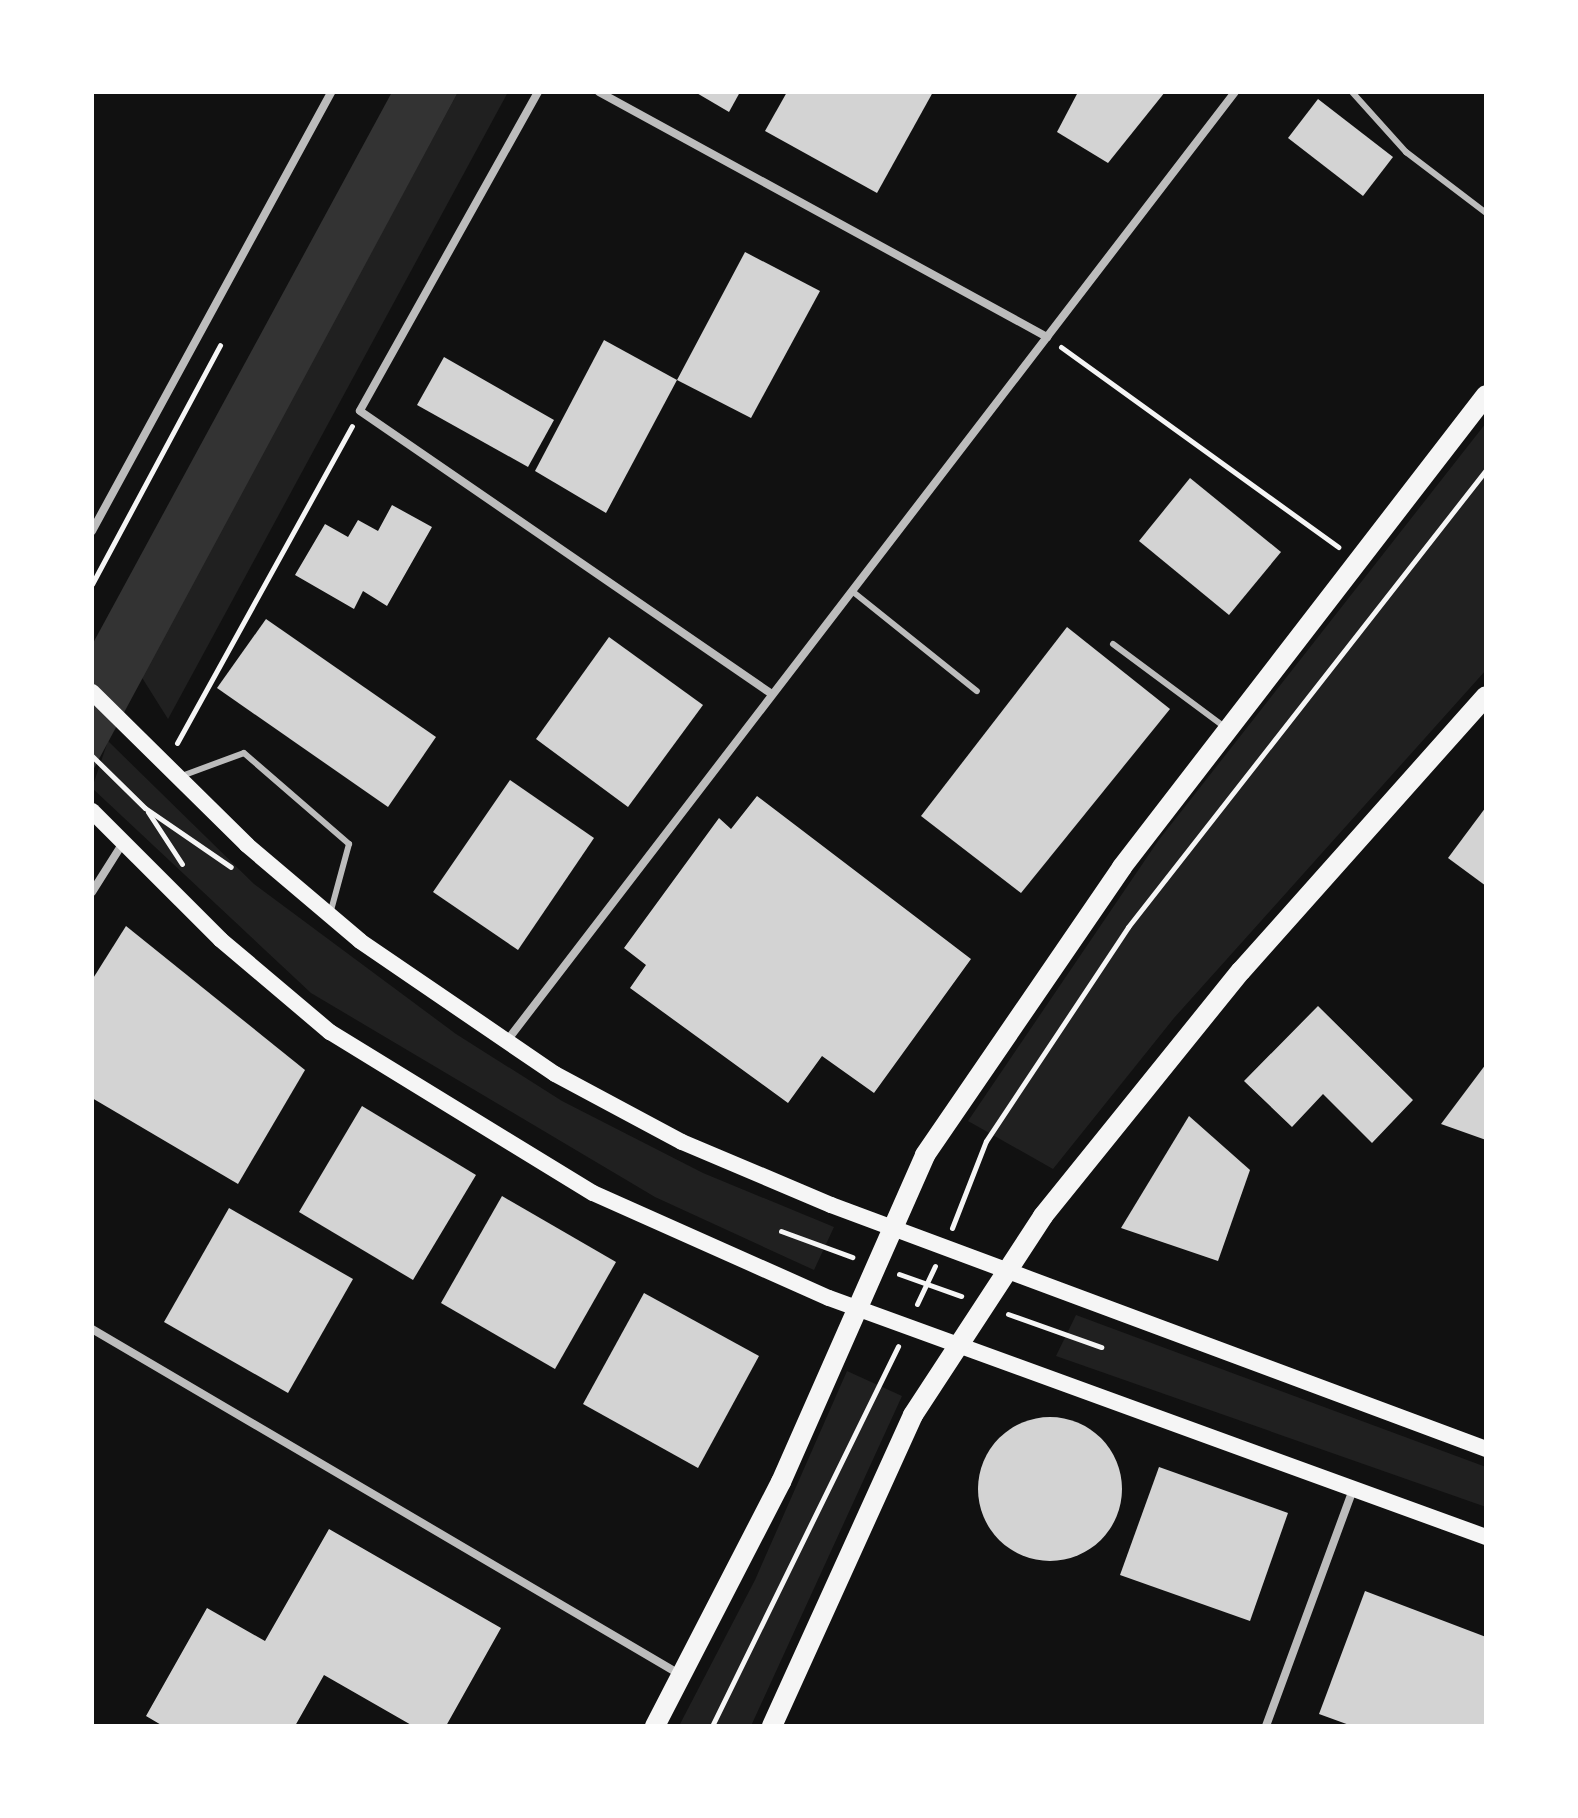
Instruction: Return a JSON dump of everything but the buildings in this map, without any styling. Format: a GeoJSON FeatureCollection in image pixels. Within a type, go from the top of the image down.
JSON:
{"type":"FeatureCollection","features":[{"type":"Feature","properties":{"kind":"main road"},"geometry":{"type":"LineString","coordinates":[[655,1726],[781,1482],[890,1226],[925,1155],[1053,962],[1486,395]]}},
{"type":"Feature","properties":{"kind":"main road"},"geometry":{"type":"LineString","coordinates":[[92,692],[149,752],[330,914],[506,1042],[682,1142],[890,1226],[1486,1449]]}},
{"type":"Feature","properties":{"kind":"main road"},"geometry":{"type":"LineString","coordinates":[[772,1726],[905,1431],[1008,1268],[1069,1180],[1241,971],[1486,696]]}},
{"type":"Feature","properties":{"kind":"main road"},"geometry":{"type":"LineString","coordinates":[[92,811],[274,987],[381,1069],[593,1193],[856,1307],[1486,1537]]}},
{"type":"Feature","properties":{"kind":"street"},"geometry":{"type":"LineString","coordinates":[[92,531],[331,92]]}},
{"type":"Feature","properties":{"kind":"street"},"geometry":{"type":"LineString","coordinates":[[538,92],[360,411],[771,693]]}},
{"type":"Feature","properties":{"kind":"street"},"geometry":{"type":"LineString","coordinates":[[599,92],[1047,337]]}},
{"type":"Feature","properties":{"kind":"street"},"geometry":{"type":"LineString","coordinates":[[506,1042],[1235,92]]}},
{"type":"Feature","properties":{"kind":"street"},"geometry":{"type":"LineString","coordinates":[[92,892],[123,843]]}},
{"type":"Feature","properties":{"kind":"street"},"geometry":{"type":"LineString","coordinates":[[92,1329],[683,1677]]}},
{"type":"Feature","properties":{"kind":"street"},"geometry":{"type":"LineString","coordinates":[[1266,1726],[1353,1489]]}},
{"type":"Feature","properties":{"kind":"lane"},"geometry":{"type":"LineString","coordinates":[[1352,92],[1406,152],[1486,213]]}},
{"type":"Feature","properties":{"kind":"lane"},"geometry":{"type":"LineString","coordinates":[[852,591],[977,691]]}},
{"type":"Feature","properties":{"kind":"lane"},"geometry":{"type":"LineString","coordinates":[[1113,644],[1228,730]]}},
{"type":"Feature","properties":{"kind":"lane"},"geometry":{"type":"LineString","coordinates":[[170,771],[244,753],[349,844],[330,914]]}},
{"type":"Feature","properties":{"kind":"path"},"geometry":{"type":"LineString","coordinates":[[1047,337],[1358,562]]}},
{"type":"Feature","properties":{"kind":"path"},"geometry":{"type":"LineString","coordinates":[[170,771],[360,411]]}},
{"type":"Feature","properties":{"kind":"path"},"geometry":{"type":"LineString","coordinates":[[712,1726],[927,1284],[986,1141],[1128,927],[1486,470]]}},
{"type":"Feature","properties":{"kind":"path"},"geometry":{"type":"LineString","coordinates":[[92,756],[145,808],[234,869]]}},
{"type":"Feature","properties":{"kind":"path"},"geometry":{"type":"LineString","coordinates":[[145,808],[190,876]]}},
{"type":"Feature","properties":{"kind":"path"},"geometry":{"type":"LineString","coordinates":[[781,1231],[1101,1347]]}},
{"type":"Feature","properties":{"kind":"shaded area"},"geometry":{"type":"Polygon","coordinates":[[[392,92],[458,92],[92,772],[92,645],[392,92]]]}},
{"type":"Feature","properties":{"kind":"shaded area"},"geometry":{"type":"Polygon","coordinates":[[[458,92],[508,92],[168,719],[141,676],[458,92]]]}},
{"type":"Feature","properties":{"kind":"shaded area"},"geometry":{"type":"Polygon","coordinates":[[[1486,423],[1486,670],[1174,1018],[1053,1169],[968,1121],[1158,841],[1486,423]]]}},
{"type":"Feature","properties":{"kind":"shaded area"},"geometry":{"type":"Polygon","coordinates":[[[108,741],[254,884],[456,1034],[562,1101],[703,1173],[834,1227],[814,1270],[655,1197],[311,993],[92,788],[108,741]]]}},
{"type":"Feature","properties":{"kind":"shaded area"},"geometry":{"type":"Polygon","coordinates":[[[1076,1315],[1486,1467],[1486,1507],[1056,1356],[1076,1315]]]}},
{"type":"Feature","properties":{"kind":"shaded area"},"geometry":{"type":"Polygon","coordinates":[[[847,1371],[902,1396],[751,1726],[679,1726],[755,1580],[847,1371]]]}}]}
